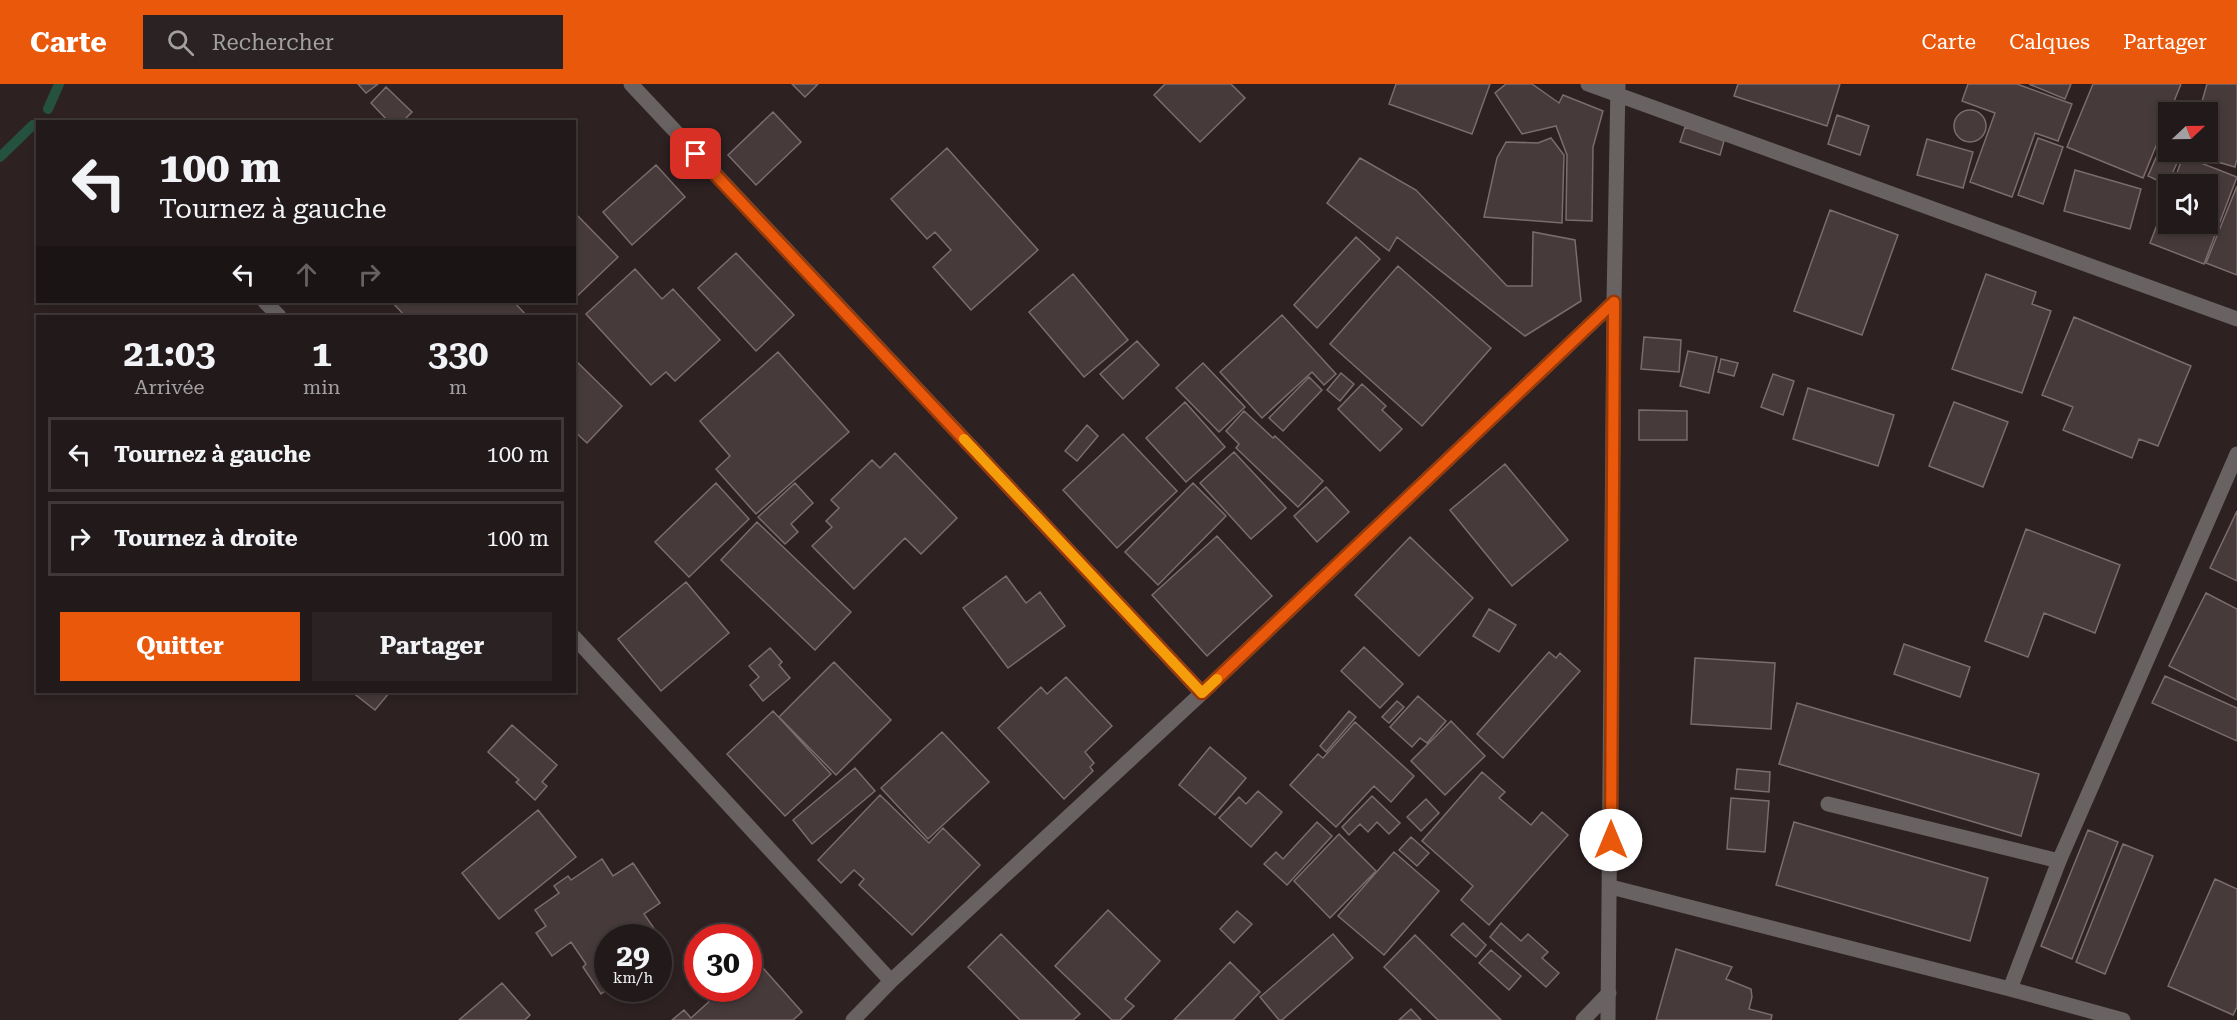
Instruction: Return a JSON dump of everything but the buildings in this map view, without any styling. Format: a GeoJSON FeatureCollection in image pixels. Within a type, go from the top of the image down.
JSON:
{"type":"FeatureCollection","features":[{"type":"Feature","properties":{"kind":"street"},"geometry":{"type":"LineString","coordinates":[[631,84],[1202,693]]}},
{"type":"Feature","properties":{"kind":"street"},"geometry":{"type":"LineString","coordinates":[[1588,84],[1618,90],[2237,319]]}},
{"type":"Feature","properties":{"kind":"street"},"geometry":{"type":"LineString","coordinates":[[1608,1020],[1618,90]]}},
{"type":"Feature","properties":{"kind":"street"},"geometry":{"type":"LineString","coordinates":[[853,1020],[891,981],[1202,693],[1614,302]]}},
{"type":"Feature","properties":{"kind":"street"},"geometry":{"type":"LineString","coordinates":[[267,303],[278,315]]}},
{"type":"Feature","properties":{"kind":"street"},"geometry":{"type":"LineString","coordinates":[[2010,989],[2059,861],[2237,454]]}},
{"type":"Feature","properties":{"kind":"street"},"geometry":{"type":"LineString","coordinates":[[576,639],[891,981]]}},
{"type":"Feature","properties":{"kind":"street"},"geometry":{"type":"LineString","coordinates":[[1828,804],[2059,861]]}},
{"type":"Feature","properties":{"kind":"street"},"geometry":{"type":"LineString","coordinates":[[1611,887],[2123,1020]]}},
{"type":"Feature","properties":{"kind":"street"},"geometry":{"type":"LineString","coordinates":[[1583,1020],[1609,993]]}},
{"type":"Feature","properties":{"kind":"waterway"},"geometry":{"type":"LineString","coordinates":[[48,109],[59,84]]}},
{"type":"Feature","properties":{"kind":"waterway"},"geometry":{"type":"LineString","coordinates":[[0,157],[33,125]]}},
{"type":"Feature","properties":{"kind":"slow traffic"},"geometry":{"type":"LineString","coordinates":[[964,439],[1202,693],[1217,679]]}},
{"type":"Feature","properties":{"kind":"route"},"geometry":{"type":"LineString","coordinates":[[696,154],[1202,693],[1614,302],[1611,840]]}}]}
